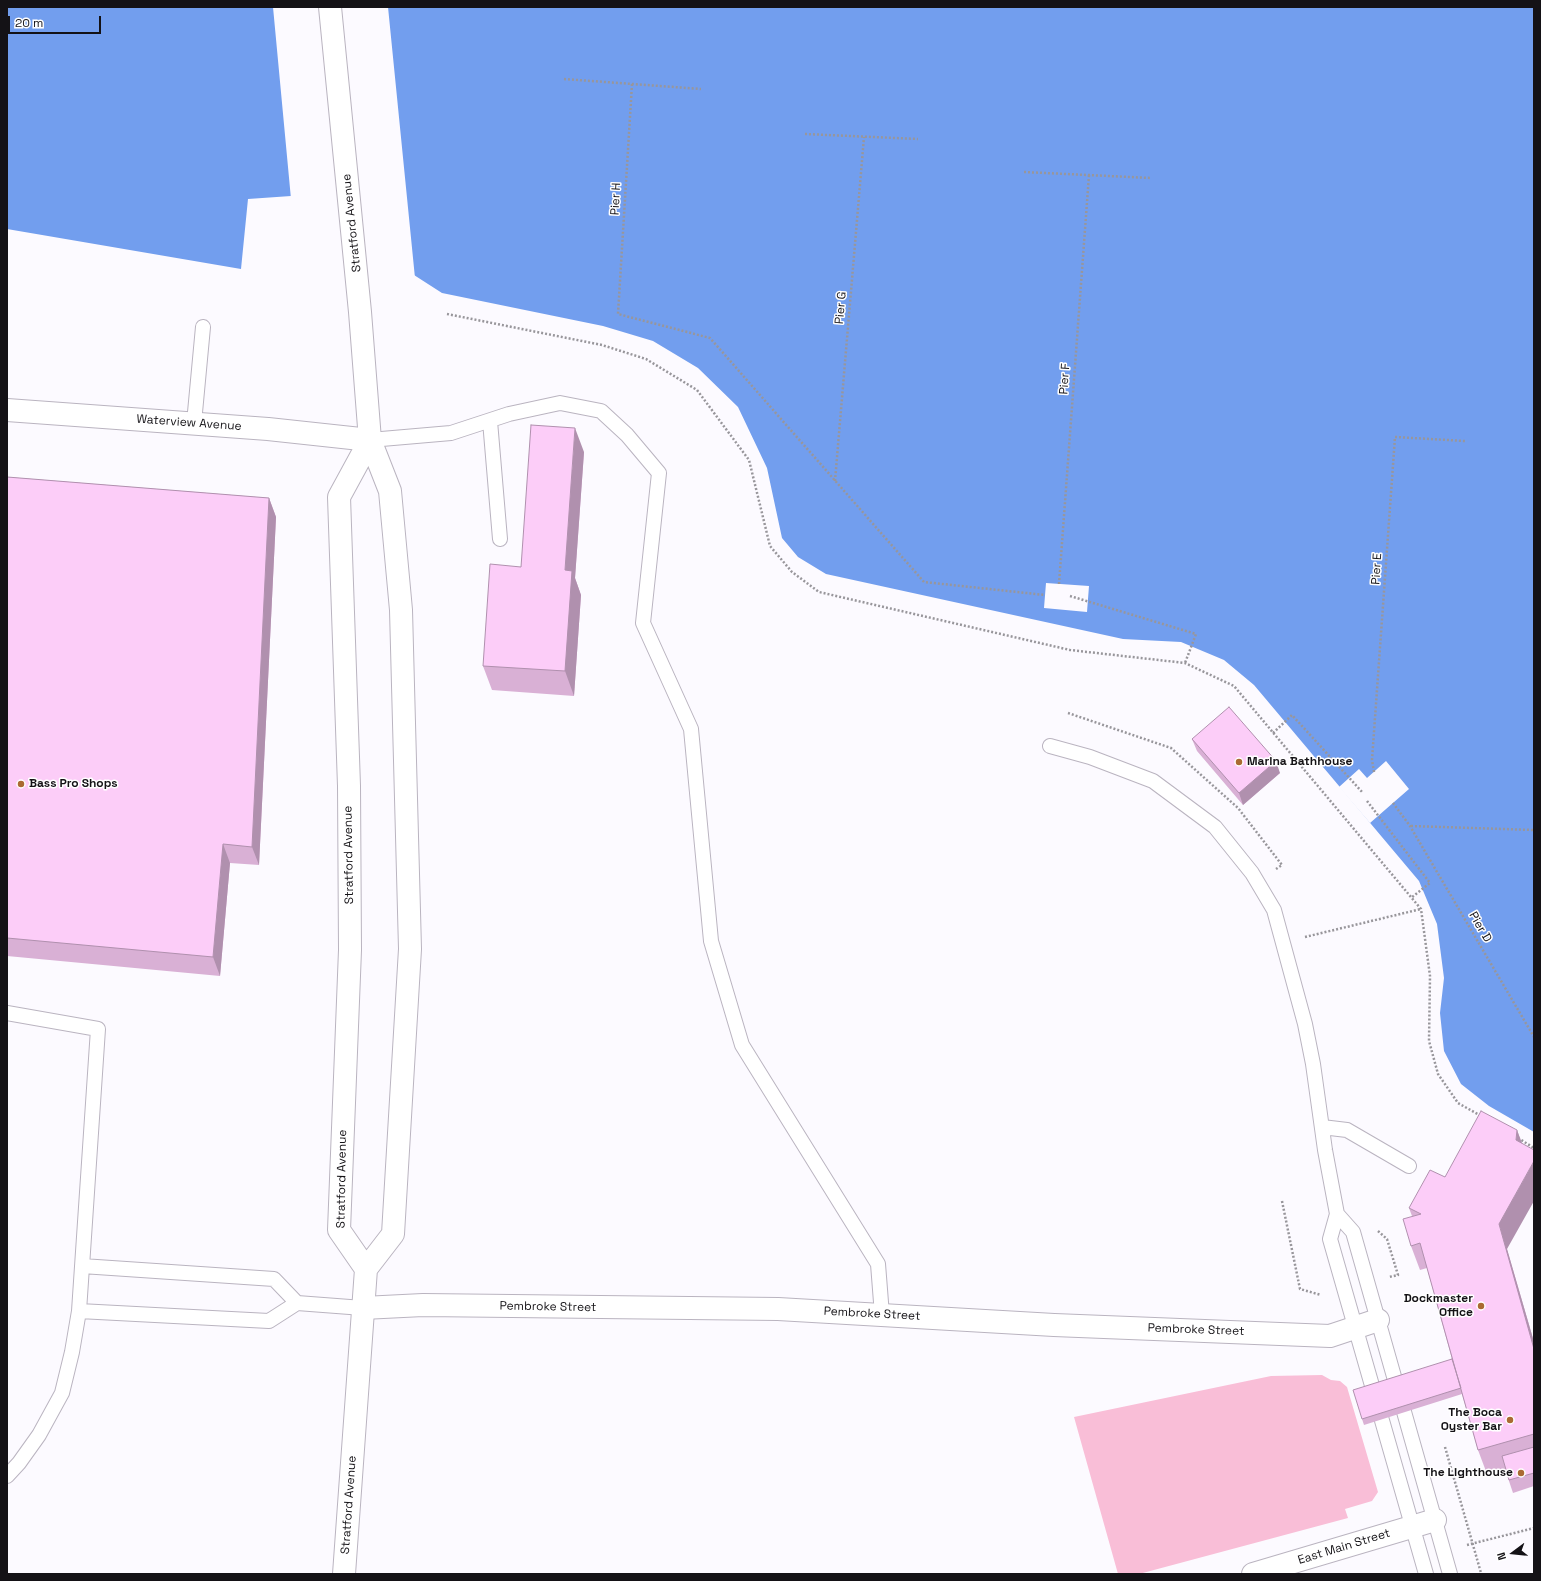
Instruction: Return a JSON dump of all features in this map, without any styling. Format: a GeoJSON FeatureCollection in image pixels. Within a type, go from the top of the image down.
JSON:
{"type":"FeatureCollection","features":[{"type":"Feature","properties":{"kind":"main road","name":"Stratford Avenue"},"geometry":{"type":"LineString","coordinates":[[330,7],[360,312],[370,440],[390,490],[401,610],[410,949],[393,1234],[366,1269],[344,1574]]}},
{"type":"Feature","properties":{"kind":"main road","name":"Waterview Avenue"},"geometry":{"type":"LineString","coordinates":[[7,410],[268,429],[370,440]]}},
{"type":"Feature","properties":{"kind":"main road","name":"Stratford Avenue"},"geometry":{"type":"LineString","coordinates":[[366,1269],[338,1230],[350,950],[349,786],[339,497],[370,440]]}},
{"type":"Feature","properties":{"kind":"main road","name":"Pembroke Street"},"geometry":{"type":"LineString","coordinates":[[363,1308],[423,1305],[778,1309],[1054,1324],[1330,1336],[1378,1320]]}},
{"type":"Feature","properties":{"kind":"main road","name":"East Main Street"},"geometry":{"type":"LineString","coordinates":[[1253,1574],[1434,1520]]}},
{"type":"Feature","properties":{"kind":"lane"},"geometry":{"type":"LineString","coordinates":[[194,423],[203,327]]}},
{"type":"Feature","properties":{"kind":"lane"},"geometry":{"type":"LineString","coordinates":[[370,440],[451,433],[510,414],[560,403],[601,411],[627,435],[660,473],[643,623],[691,729],[711,941],[742,1045],[878,1264],[882,1315]]}},
{"type":"Feature","properties":{"kind":"lane"},"geometry":{"type":"LineString","coordinates":[[490,420],[500,539]]}},
{"type":"Feature","properties":{"kind":"lane"},"geometry":{"type":"LineString","coordinates":[[1050,746],[1090,757],[1153,781],[1216,827],[1252,873],[1274,910],[1313,1064],[1337,1214],[1330,1239],[1426,1574]]}},
{"type":"Feature","properties":{"kind":"lane"},"geometry":{"type":"LineString","coordinates":[[7,1012],[98,1029],[79,1311],[72,1352],[62,1393],[39,1435],[20,1463],[7,1476]]}},
{"type":"Feature","properties":{"kind":"lane"},"geometry":{"type":"LineString","coordinates":[[1322,1127],[1347,1130],[1409,1166]]}},
{"type":"Feature","properties":{"kind":"lane"},"geometry":{"type":"LineString","coordinates":[[1337,1214],[1353,1232],[1450,1574]]}},
{"type":"Feature","properties":{"kind":"lane"},"geometry":{"type":"LineString","coordinates":[[82,1266],[274,1278],[297,1303]]}},
{"type":"Feature","properties":{"kind":"lane"},"geometry":{"type":"LineString","coordinates":[[79,1311],[269,1321],[297,1303],[363,1308]]}},
{"type":"Feature","properties":{"kind":"path"},"geometry":{"type":"LineString","coordinates":[[564,79],[701,89]]}},
{"type":"Feature","properties":{"kind":"path","name":"Pier H"},"geometry":{"type":"LineString","coordinates":[[632,84],[618,314],[710,338],[835,481]]}},
{"type":"Feature","properties":{"kind":"path"},"geometry":{"type":"LineString","coordinates":[[805,134],[918,139]]}},
{"type":"Feature","properties":{"kind":"path","name":"Pier G"},"geometry":{"type":"LineString","coordinates":[[835,481],[864,137]]}},
{"type":"Feature","properties":{"kind":"path"},"geometry":{"type":"LineString","coordinates":[[1024,172],[1151,178]]}},
{"type":"Feature","properties":{"kind":"path","name":"Pier F"},"geometry":{"type":"LineString","coordinates":[[1059,584],[1089,175]]}},
{"type":"Feature","properties":{"kind":"path"},"geometry":{"type":"LineString","coordinates":[[447,314],[602,345],[646,358],[697,390],[748,460],[770,546],[792,572],[819,592],[1070,650],[1185,663],[1234,686],[1421,909],[1430,976],[1429,1041],[1438,1074],[1458,1103],[1484,1118]]}},
{"type":"Feature","properties":{"kind":"path","name":"Pier E"},"geometry":{"type":"LineString","coordinates":[[1374,772],[1372,760],[1395,437],[1465,441]]}},
{"type":"Feature","properties":{"kind":"path"},"geometry":{"type":"LineString","coordinates":[[835,481],[924,582],[1045,594]]}},
{"type":"Feature","properties":{"kind":"path"},"geometry":{"type":"LineString","coordinates":[[1070,596],[1196,634],[1185,663]]}},
{"type":"Feature","properties":{"kind":"path"},"geometry":{"type":"LineString","coordinates":[[1273,733],[1292,715],[1363,793]]}},
{"type":"Feature","properties":{"kind":"path"},"geometry":{"type":"LineString","coordinates":[[1367,801],[1430,884],[1411,898]]}},
{"type":"Feature","properties":{"kind":"path","name":"Pier D"},"geometry":{"type":"LineString","coordinates":[[1394,803],[1410,826],[1534,1038]]}},
{"type":"Feature","properties":{"kind":"path"},"geometry":{"type":"LineString","coordinates":[[1410,826],[1534,830]]}},
{"type":"Feature","properties":{"kind":"path"},"geometry":{"type":"LineString","coordinates":[[1283,942],[1421,909]]}},
{"type":"Feature","properties":{"kind":"path"},"geometry":{"type":"LineString","coordinates":[[1512,1135],[1534,1148]]}},
{"type":"Feature","properties":{"kind":"path"},"geometry":{"type":"LineString","coordinates":[[1446,1447],[1481,1573]]}},
{"type":"Feature","properties":{"kind":"path"},"geometry":{"type":"LineString","coordinates":[[1472,1544],[1534,1528]]}},
{"type":"Feature","properties":{"kind":"shaded area"},"geometry":{"type":"Polygon","coordinates":[[[1322,1375],[1331,1380],[1340,1381],[1347,1387],[1378,1492],[1372,1501],[1345,1509],[1348,1518],[1139,1574],[1118,1574],[1074,1417],[1271,1376],[1322,1375]]]}},
{"type":"Feature","properties":{"kind":"water"},"geometry":{"type":"Polygon","coordinates":[[[7,7],[1534,7],[1534,1132],[1489,1106],[1461,1084],[1444,1051],[1440,1013],[1444,978],[1437,924],[1419,881],[1254,685],[1224,660],[1181,642],[1123,639],[826,574],[798,557],[782,538],[767,468],[738,407],[698,368],[653,341],[603,326],[442,293],[291,196],[248,199],[241,269],[7,229],[7,7]]]}},
{"type":"Feature","properties":{"kind":"pier"},"geometry":{"type":"Polygon","coordinates":[[[273,7],[388,7],[415,278],[291,199],[273,7]]]}},
{"type":"Feature","properties":{"kind":"pier"},"geometry":{"type":"Polygon","coordinates":[[[1046,583],[1089,586],[1087,612],[1044,608],[1046,583]]]}},
{"type":"Feature","properties":{"kind":"pier"},"geometry":{"type":"Polygon","coordinates":[[[1386,761],[1409,789],[1370,823],[1339,787],[1359,769],[1367,778],[1386,761]]]}},
{"type":"Feature","properties":{"kind":"building"},"geometry":{"type":"Polygon","coordinates":[[[531,425],[575,428],[565,570],[572,571],[565,671],[483,666],[490,564],[521,567],[531,425]]]}},
{"type":"Feature","properties":{"kind":"building"},"geometry":{"type":"Polygon","coordinates":[[[7,477],[269,498],[252,847],[223,844],[213,957],[7,938],[7,477]]]}},
{"type":"Feature","properties":{"kind":"building","name":"Marina Bathhouse"},"geometry":{"type":"Polygon","coordinates":[[[1229,707],[1276,761],[1239,793],[1192,739],[1229,707]]]}},
{"type":"Feature","properties":{"kind":"building","name":"Dockmaster Office"},"geometry":{"type":"Polygon","coordinates":[[[1481,1111],[1517,1130],[1516,1140],[1534,1150],[1534,1161],[1499,1224],[1534,1349],[1534,1434],[1478,1450],[1420,1243],[1411,1246],[1403,1219],[1421,1214],[1409,1208],[1430,1170],[1445,1177],[1481,1111]]]}},
{"type":"Feature","properties":{"kind":"building"},"geometry":{"type":"Polygon","coordinates":[[[1452,1359],[1461,1388],[1362,1419],[1353,1390],[1452,1359]]]}},
{"type":"Feature","properties":{"kind":"building","name":"The Lighthouse"},"geometry":{"type":"Polygon","coordinates":[[[1534,1447],[1534,1473],[1509,1480],[1502,1456],[1534,1447]]]}},
{"type":"Feature","properties":{"kind":"place","name":"Marina Bathhouse"},"geometry":{"type":"Point","coordinates":[1239,762]}},
{"type":"Feature","properties":{"kind":"place","name":"Bass Pro Shops"},"geometry":{"type":"Point","coordinates":[21,784]}},
{"type":"Feature","properties":{"kind":"place","name":"Dockmaster Office"},"geometry":{"type":"Point","coordinates":[1481,1306]}},
{"type":"Feature","properties":{"kind":"place","name":"The Boca Oyster Bar"},"geometry":{"type":"Point","coordinates":[1510,1420]}},
{"type":"Feature","properties":{"kind":"place","name":"The Lighthouse"},"geometry":{"type":"Point","coordinates":[1521,1473]}}]}
